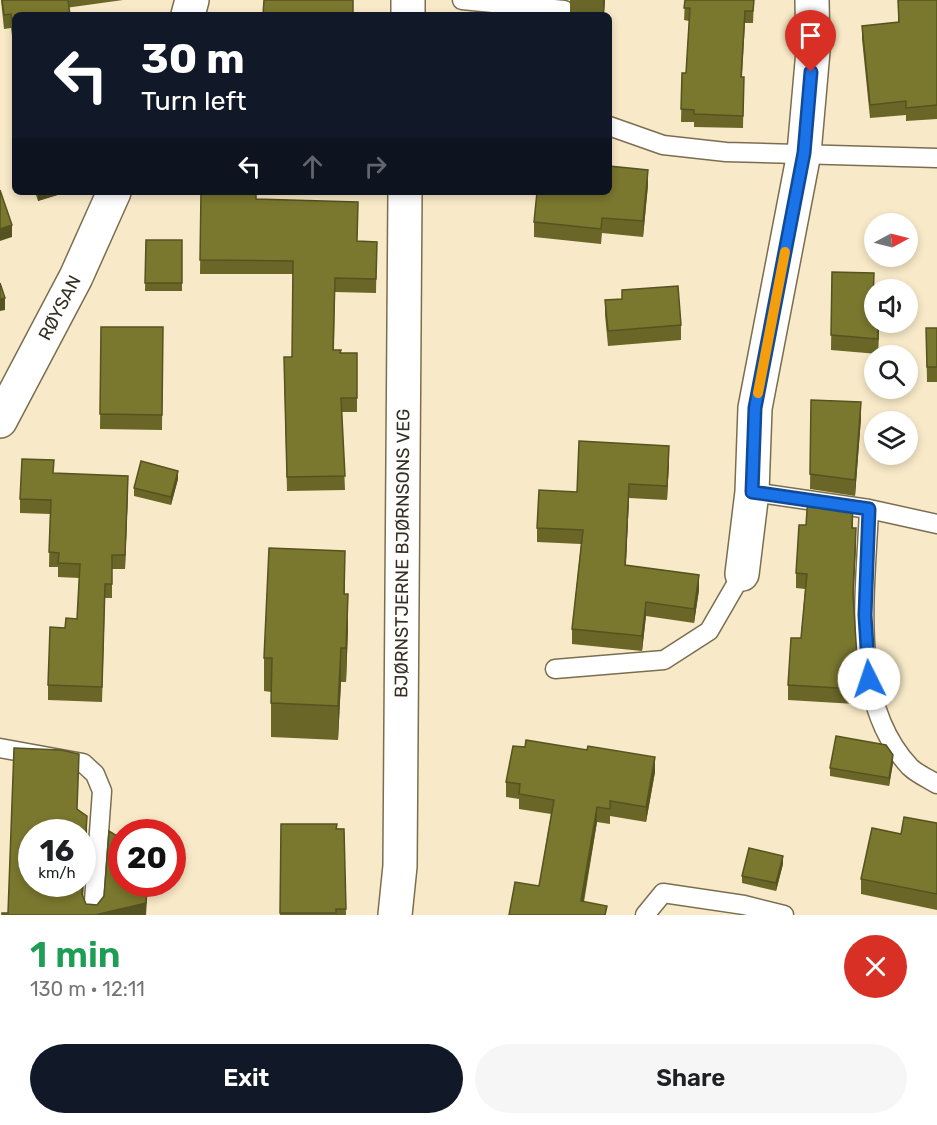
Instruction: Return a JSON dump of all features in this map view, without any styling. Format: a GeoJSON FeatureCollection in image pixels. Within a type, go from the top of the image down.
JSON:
{"type":"FeatureCollection","features":[{"type":"Feature","properties":{"kind":"street"},"geometry":{"type":"LineString","coordinates":[[742,574],[752,492],[755,408],[804,153],[813,51],[812,0]]}},
{"type":"Feature","properties":{"kind":"street","name":"RØYSAN"},"geometry":{"type":"LineString","coordinates":[[0,421],[76,278],[113,195]]}},
{"type":"Feature","properties":{"kind":"street","name":"BJØRNSTJERNE BJØRNSONS VEG"},"geometry":{"type":"LineString","coordinates":[[395,915],[400,867],[405,195]]}},
{"type":"Feature","properties":{"kind":"lane"},"geometry":{"type":"LineString","coordinates":[[462,0],[564,10]]}},
{"type":"Feature","properties":{"kind":"lane"},"geometry":{"type":"LineString","coordinates":[[612,127],[663,144],[726,152],[937,158]]}},
{"type":"Feature","properties":{"kind":"lane"},"geometry":{"type":"LineString","coordinates":[[752,492],[869,509],[937,524]]}},
{"type":"Feature","properties":{"kind":"lane"},"geometry":{"type":"LineString","coordinates":[[869,509],[865,615],[869,679],[883,726],[910,768],[937,784]]}},
{"type":"Feature","properties":{"kind":"lane"},"geometry":{"type":"LineString","coordinates":[[555,669],[664,660],[709,631],[742,574]]}},
{"type":"Feature","properties":{"kind":"lane"},"geometry":{"type":"LineString","coordinates":[[0,748],[83,763],[95,774],[102,791],[93,915]]}},
{"type":"Feature","properties":{"kind":"lane"},"geometry":{"type":"LineString","coordinates":[[645,915],[663,893],[744,905],[783,915]]}},
{"type":"Feature","properties":{"kind":"building"},"geometry":{"type":"Polygon","coordinates":[[[2,0],[68,0],[70,12],[12,12],[12,22],[11,14],[4,15],[2,0]]]}},
{"type":"Feature","properties":{"kind":"building"},"geometry":{"type":"Polygon","coordinates":[[[264,0],[353,0],[353,12],[263,12],[264,0]]]}},
{"type":"Feature","properties":{"kind":"building"},"geometry":{"type":"Polygon","coordinates":[[[685,0],[754,0],[753,11],[745,11],[741,77],[744,77],[743,116],[694,114],[694,110],[681,109],[682,73],[686,73],[690,8],[684,8],[685,0]]]}},
{"type":"Feature","properties":{"kind":"building"},"geometry":{"type":"Polygon","coordinates":[[[898,0],[937,0],[937,105],[906,108],[906,101],[870,105],[862,26],[899,22],[898,0]]]}},
{"type":"Feature","properties":{"kind":"building"},"geometry":{"type":"Polygon","coordinates":[[[612,166],[648,170],[643,221],[602,218],[601,229],[534,222],[537,195],[612,195],[612,166]]]}},
{"type":"Feature","properties":{"kind":"building"},"geometry":{"type":"Polygon","coordinates":[[[0,190],[12,225],[0,229],[0,190]]]}},
{"type":"Feature","properties":{"kind":"building"},"geometry":{"type":"Polygon","coordinates":[[[201,195],[256,195],[256,199],[358,202],[357,241],[377,242],[376,279],[335,278],[333,350],[341,350],[340,353],[357,353],[357,398],[341,398],[345,476],[287,477],[284,357],[292,357],[293,261],[200,260],[201,195]]]}},
{"type":"Feature","properties":{"kind":"building"},"geometry":{"type":"Polygon","coordinates":[[[146,240],[182,240],[182,283],[145,283],[146,240]]]}},
{"type":"Feature","properties":{"kind":"building"},"geometry":{"type":"Polygon","coordinates":[[[832,272],[874,273],[874,279],[864,279],[864,333],[878,333],[878,339],[831,335],[832,272]]]}},
{"type":"Feature","properties":{"kind":"building"},"geometry":{"type":"Polygon","coordinates":[[[0,283],[5,298],[0,299],[0,283]]]}},
{"type":"Feature","properties":{"kind":"building"},"geometry":{"type":"Polygon","coordinates":[[[678,286],[681,325],[608,331],[605,300],[622,299],[622,290],[678,286]]]}},
{"type":"Feature","properties":{"kind":"building"},"geometry":{"type":"Polygon","coordinates":[[[101,327],[163,327],[162,415],[100,414],[101,327]]]}},
{"type":"Feature","properties":{"kind":"building"},"geometry":{"type":"Polygon","coordinates":[[[926,328],[937,328],[937,367],[927,367],[926,328]]]}},
{"type":"Feature","properties":{"kind":"building"},"geometry":{"type":"Polygon","coordinates":[[[811,400],[861,402],[855,480],[810,474],[811,400]]]}},
{"type":"Feature","properties":{"kind":"building"},"geometry":{"type":"Polygon","coordinates":[[[579,441],[669,446],[667,486],[629,484],[625,565],[699,575],[694,609],[646,602],[642,636],[572,629],[583,530],[537,528],[539,490],[577,492],[579,441]]]}},
{"type":"Feature","properties":{"kind":"building"},"geometry":{"type":"Polygon","coordinates":[[[22,459],[54,460],[53,473],[128,476],[125,555],[112,555],[112,584],[105,584],[102,687],[48,685],[50,627],[65,628],[66,618],[77,619],[80,564],[58,563],[59,553],[49,552],[51,500],[20,499],[22,459]]]}},
{"type":"Feature","properties":{"kind":"building"},"geometry":{"type":"Polygon","coordinates":[[[141,461],[178,471],[171,497],[134,488],[141,461]]]}},
{"type":"Feature","properties":{"kind":"building"},"geometry":{"type":"Polygon","coordinates":[[[808,496],[853,503],[852,528],[856,528],[853,594],[857,658],[855,689],[788,685],[791,638],[801,638],[807,574],[796,573],[799,525],[806,525],[808,496]]]}},
{"type":"Feature","properties":{"kind":"building"},"geometry":{"type":"Polygon","coordinates":[[[269,548],[345,551],[344,594],[348,594],[346,648],[341,648],[338,706],[271,703],[272,658],[264,658],[269,548]]]}},
{"type":"Feature","properties":{"kind":"building"},"geometry":{"type":"Polygon","coordinates":[[[836,736],[886,745],[893,755],[889,778],[830,768],[836,736]]]}},
{"type":"Feature","properties":{"kind":"building"},"geometry":{"type":"Polygon","coordinates":[[[526,740],[587,750],[588,746],[655,757],[646,807],[610,801],[610,809],[597,807],[581,901],[607,906],[605,915],[509,915],[515,882],[539,886],[554,800],[519,794],[520,784],[506,782],[513,746],[525,747],[526,740]]]}},
{"type":"Feature","properties":{"kind":"building"},"geometry":{"type":"Polygon","coordinates":[[[14,748],[61,750],[79,754],[77,809],[87,816],[87,819],[18,819],[18,897],[83,897],[86,904],[97,905],[104,896],[108,844],[108,897],[146,897],[146,903],[95,915],[2,915],[2,913],[8,913],[14,748]]]}},
{"type":"Feature","properties":{"kind":"building"},"geometry":{"type":"Polygon","coordinates":[[[904,817],[937,823],[937,894],[861,879],[872,828],[901,834],[904,817]]]}},
{"type":"Feature","properties":{"kind":"building"},"geometry":{"type":"Polygon","coordinates":[[[281,824],[337,824],[336,829],[344,829],[346,909],[336,909],[336,913],[280,913],[281,824]]]}},
{"type":"Feature","properties":{"kind":"building"},"geometry":{"type":"Polygon","coordinates":[[[749,848],[783,856],[776,883],[742,876],[749,848]]]}},
{"type":"Feature","properties":{"kind":"slow traffic"},"geometry":{"type":"LineString","coordinates":[[758,393],[785,252]]}},
{"type":"Feature","properties":{"kind":"route"},"geometry":{"type":"LineString","coordinates":[[811,72],[804,153],[755,408],[752,492],[869,509],[865,615],[869,679]]}}]}
